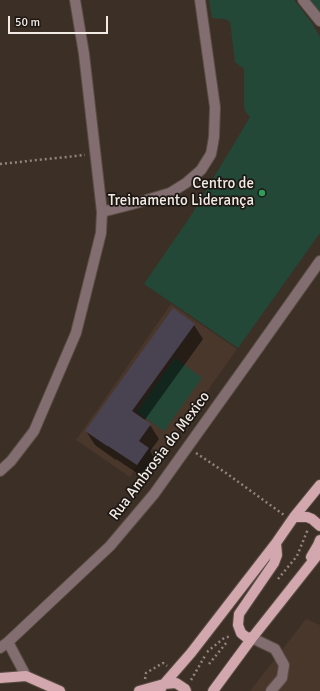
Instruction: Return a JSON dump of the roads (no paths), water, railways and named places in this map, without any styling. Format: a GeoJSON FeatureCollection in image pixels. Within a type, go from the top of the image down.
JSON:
{"type":"FeatureCollection","features":[{"type":"Feature","properties":{"kind":"main road"},"geometry":{"type":"LineString","coordinates":[[162,688],[191,653],[320,485]]}},
{"type":"Feature","properties":{"kind":"main road"},"geometry":{"type":"LineString","coordinates":[[293,519],[307,517],[312,519],[320,526]]}},
{"type":"Feature","properties":{"kind":"main road"},"geometry":{"type":"LineString","coordinates":[[297,581],[320,540]]}},
{"type":"Feature","properties":{"kind":"main road"},"geometry":{"type":"LineString","coordinates":[[252,638],[246,637],[241,632],[238,625],[239,614],[274,563],[277,556],[276,543]]}},
{"type":"Feature","properties":{"kind":"main road"},"geometry":{"type":"LineString","coordinates":[[213,691],[252,638],[320,552]]}},
{"type":"Feature","properties":{"kind":"main road"},"geometry":{"type":"LineString","coordinates":[[0,678],[26,676],[62,691]]}},
{"type":"Feature","properties":{"kind":"main road"},"geometry":{"type":"LineString","coordinates":[[139,691],[162,688],[176,683],[186,691]]}},
{"type":"Feature","properties":{"kind":"street"},"geometry":{"type":"LineString","coordinates":[[0,471],[11,461],[34,431],[76,333],[101,233],[102,212],[96,154],[84,54],[75,0]]}},
{"type":"Feature","properties":{"kind":"street"},"geometry":{"type":"LineString","coordinates":[[102,212],[134,204],[170,192],[186,183],[201,170],[211,154],[214,137],[215,107],[200,0]]}},
{"type":"Feature","properties":{"kind":"street"},"geometry":{"type":"LineString","coordinates":[[303,0],[320,21]]}},
{"type":"Feature","properties":{"kind":"street","name":"Rua Ambrosia do Mexico"},"geometry":{"type":"LineString","coordinates":[[4,645],[110,546],[154,494],[320,261]]}},
{"type":"Feature","properties":{"kind":"street"},"geometry":{"type":"LineString","coordinates":[[252,638],[275,649],[284,665],[282,678],[270,691]]}},
{"type":"Feature","properties":{"kind":"street"},"geometry":{"type":"LineString","coordinates":[[4,645],[26,676]]}},
{"type":"Feature","properties":{"kind":"place","name":"Centro de Treinamento Liderança"},"geometry":{"type":"Point","coordinates":[262,193]}}]}
